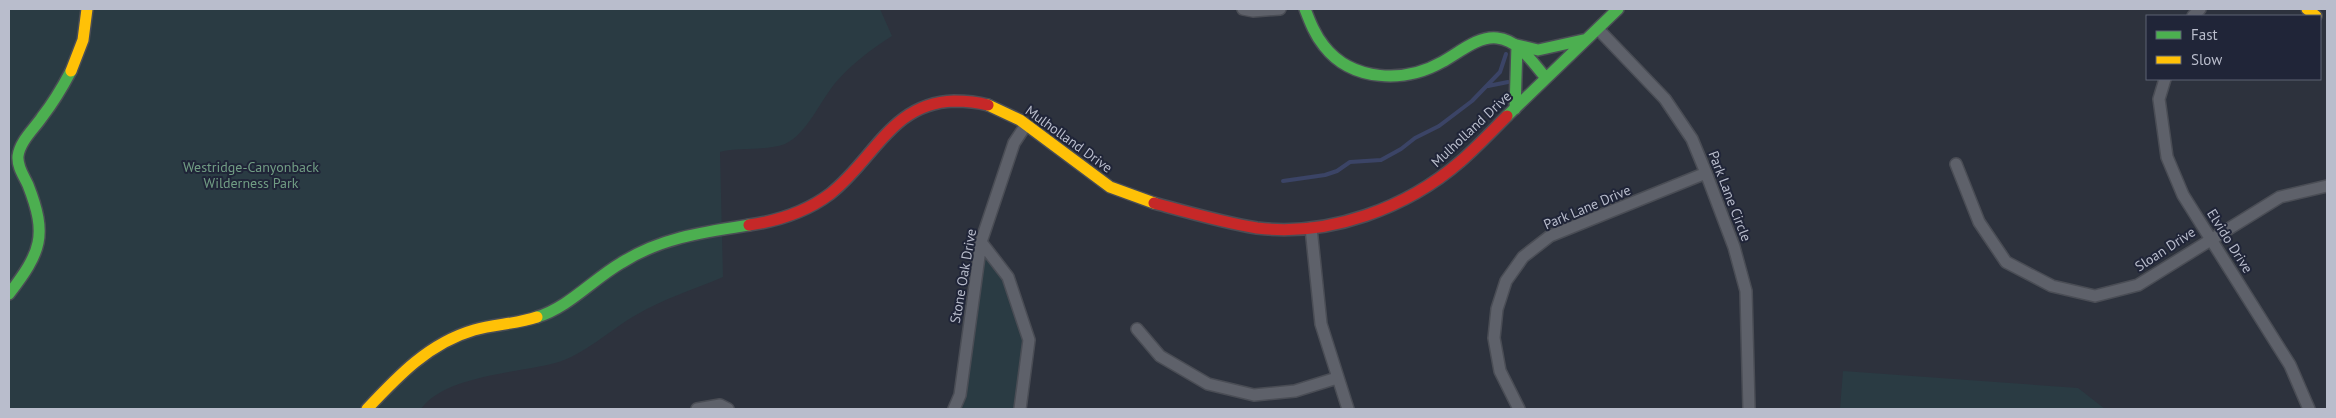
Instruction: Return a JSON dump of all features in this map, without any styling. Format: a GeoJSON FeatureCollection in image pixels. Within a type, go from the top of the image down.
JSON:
{"type":"FeatureCollection","features":[{"type":"Feature","properties":{"kind":"main road"},"geometry":{"type":"LineString","coordinates":[[9,294],[32,265],[40,243],[40,225],[36,208],[17,159],[24,142],[63,88],[76,64],[87,25],[87,9]]}},
{"type":"Feature","properties":{"kind":"main road"},"geometry":{"type":"LineString","coordinates":[[1306,9],[1312,27],[1328,52],[1354,69],[1380,76],[1409,76],[1435,67],[1484,40],[1499,38],[1517,46],[1538,50],[1585,40]]}},
{"type":"Feature","properties":{"kind":"main road","name":"Mulholland Drive"},"geometry":{"type":"LineString","coordinates":[[367,409],[408,366],[429,350],[450,338],[474,330],[532,320],[548,313],[616,265],[668,241],[696,232],[784,219],[814,205],[841,185],[893,124],[913,110],[938,102],[966,101],[991,105],[1026,124],[1100,181],[1121,194],[1258,228],[1311,228],[1371,216],[1432,184],[1460,162],[1618,9]]}},
{"type":"Feature","properties":{"kind":"main road"},"geometry":{"type":"LineString","coordinates":[[1517,46],[1546,78]]}},
{"type":"Feature","properties":{"kind":"main road"},"geometry":{"type":"LineString","coordinates":[[1515,110],[1517,46]]}},
{"type":"Feature","properties":{"kind":"street"},"geometry":{"type":"LineString","coordinates":[[1243,9],[1280,9]]}},
{"type":"Feature","properties":{"kind":"street","name":"Park Lane Circle"},"geometry":{"type":"LineString","coordinates":[[1598,29],[1665,99],[1692,139],[1706,173],[1734,247],[1746,291],[1749,409]]}},
{"type":"Feature","properties":{"kind":"street","name":"Elvido Drive"},"geometry":{"type":"LineString","coordinates":[[2165,80],[2159,99],[2167,157],[2183,194],[2290,364],[2309,409]]}},
{"type":"Feature","properties":{"kind":"street","name":"Stone Oak Drive"},"geometry":{"type":"LineString","coordinates":[[954,409],[960,395],[981,242],[1014,143],[1026,124]]}},
{"type":"Feature","properties":{"kind":"street","name":"Sloan Drive"},"geometry":{"type":"LineString","coordinates":[[1956,164],[1978,222],[2006,262],[2052,286],[2095,296],[2138,285],[2210,238],[2280,197],[2327,186]]}},
{"type":"Feature","properties":{"kind":"street","name":"Park Lane Drive"},"geometry":{"type":"LineString","coordinates":[[1519,409],[1500,371],[1494,338],[1497,309],[1506,281],[1523,257],[1550,236],[1706,173]]}},
{"type":"Feature","properties":{"kind":"street"},"geometry":{"type":"LineString","coordinates":[[1311,228],[1320,324],[1348,409]]}},
{"type":"Feature","properties":{"kind":"street"},"geometry":{"type":"LineString","coordinates":[[981,242],[1008,277],[1029,340],[1020,409]]}},
{"type":"Feature","properties":{"kind":"street"},"geometry":{"type":"LineString","coordinates":[[1137,329],[1160,356],[1208,384],[1254,395],[1295,391],[1337,378]]}},
{"type":"Feature","properties":{"kind":"street"},"geometry":{"type":"LineString","coordinates":[[697,409],[720,405],[728,409]]}},
{"type":"Feature","properties":{"kind":"green space","name":"Westridge-Canyonback Wilderness Park"},"geometry":{"type":"Polygon","coordinates":[[[9,9],[880,9],[892,36],[862,57],[842,75],[807,125],[793,139],[777,146],[720,152],[723,277],[646,309],[576,355],[565,360],[482,377],[463,383],[446,389],[432,398],[421,409],[9,409],[9,9]]]}},
{"type":"Feature","properties":{"kind":"green space"},"geometry":{"type":"Polygon","coordinates":[[[981,242],[1000,264],[1029,340],[1019,409],[954,409],[981,242]]]}},
{"type":"Feature","properties":{"kind":"green space"},"geometry":{"type":"Polygon","coordinates":[[[1843,371],[2078,388],[2105,409],[1840,409],[1843,371]]]}},
{"type":"Feature","properties":{"kind":"waterway"},"geometry":{"type":"LineString","coordinates":[[1283,181],[1325,175],[1337,171],[1350,162],[1381,160],[1401,149],[1415,138],[1439,126],[1472,101],[1500,72],[1506,54]]}},
{"type":"Feature","properties":{"kind":"waterway"},"geometry":{"type":"LineString","coordinates":[[1488,86],[1508,82]]}},
{"type":"Feature","properties":{"kind":"traffic: fast"},"geometry":{"type":"LineString","coordinates":[[1305,9],[1315,33],[1324,46],[1349,67],[1364,72],[1396,76],[1412,73],[1442,62],[1475,42],[1497,38],[1512,43],[1519,48],[1531,59],[1546,78]]}},
{"type":"Feature","properties":{"kind":"traffic: fast"},"geometry":{"type":"LineString","coordinates":[[1507,116],[1618,9]]}},
{"type":"Feature","properties":{"kind":"traffic: fast"},"geometry":{"type":"LineString","coordinates":[[1515,109],[1517,45],[1538,50],[1583,40]]}},
{"type":"Feature","properties":{"kind":"traffic: fast"},"geometry":{"type":"LineString","coordinates":[[9,294],[34,255],[39,231],[34,203],[19,164],[19,151],[24,140],[54,101],[71,71]]}},
{"type":"Feature","properties":{"kind":"traffic: fast"},"geometry":{"type":"LineString","coordinates":[[537,317],[560,307],[610,270],[636,254],[682,237],[749,225]]}},
{"type":"Feature","properties":{"kind":"traffic: slow"},"geometry":{"type":"LineString","coordinates":[[71,71],[83,40],[87,9]]}},
{"type":"Feature","properties":{"kind":"traffic: slow"},"geometry":{"type":"LineString","coordinates":[[2307,9],[2315,15]]}},
{"type":"Feature","properties":{"kind":"traffic: slow"},"geometry":{"type":"LineString","coordinates":[[988,105],[1020,120],[1110,187],[1154,203]]}},
{"type":"Feature","properties":{"kind":"traffic: slow"},"geometry":{"type":"LineString","coordinates":[[367,409],[415,362],[443,343],[474,330],[537,317]]}},
{"type":"Feature","properties":{"kind":"traffic: jam"},"geometry":{"type":"LineString","coordinates":[[749,225],[791,215],[811,206],[830,194],[899,122],[914,112],[932,104],[954,101],[988,105]]}},
{"type":"Feature","properties":{"kind":"traffic: jam"},"geometry":{"type":"LineString","coordinates":[[1154,203],[1257,228],[1284,230],[1312,228],[1339,223],[1366,216],[1392,205],[1440,178],[1479,145],[1507,116]]}}]}
